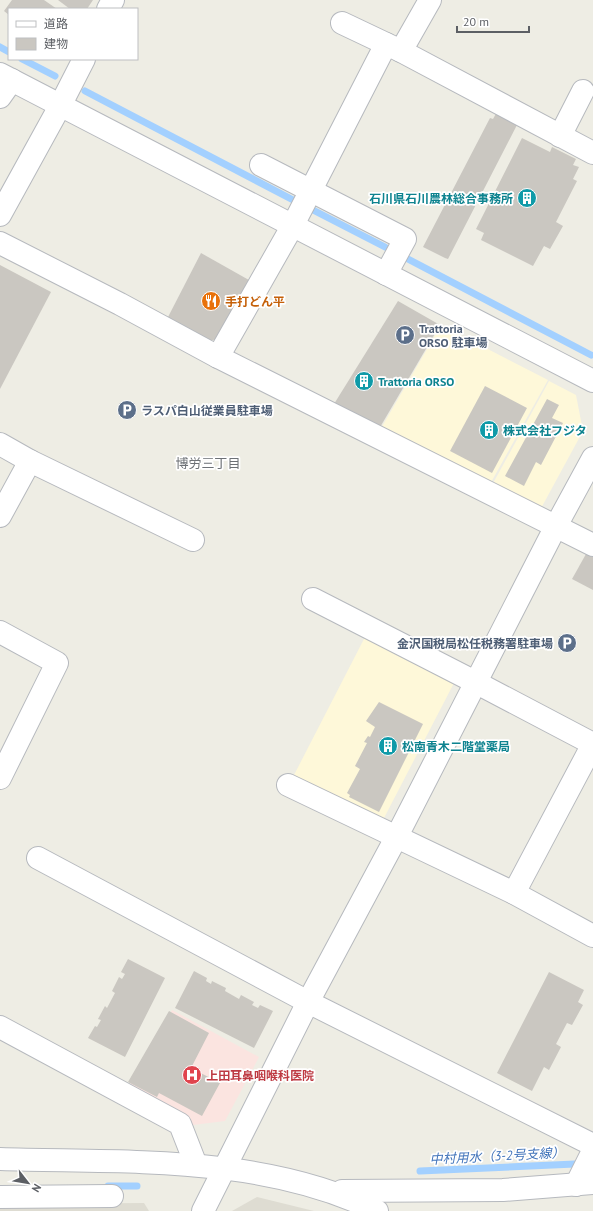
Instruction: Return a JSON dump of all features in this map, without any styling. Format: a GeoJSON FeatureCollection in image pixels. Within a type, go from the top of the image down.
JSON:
{"type":"FeatureCollection","features":[{"type":"Feature","properties":{"kind":"street"},"geometry":{"type":"LineString","coordinates":[[218,357],[293,226],[310,190],[393,48],[430,0]]}},
{"type":"Feature","properties":{"kind":"street"},"geometry":{"type":"LineString","coordinates":[[342,23],[393,48],[593,153]]}},
{"type":"Feature","properties":{"kind":"street"},"geometry":{"type":"LineString","coordinates":[[0,215],[83,60]]}},
{"type":"Feature","properties":{"kind":"street"},"geometry":{"type":"LineString","coordinates":[[4,84],[60,106],[593,382]]}},
{"type":"Feature","properties":{"kind":"street"},"geometry":{"type":"LineString","coordinates":[[560,136],[583,92]]}},
{"type":"Feature","properties":{"kind":"street"},"geometry":{"type":"LineString","coordinates":[[262,165],[405,239],[386,274]]}},
{"type":"Feature","properties":{"kind":"street"},"geometry":{"type":"LineString","coordinates":[[0,243],[120,304],[218,357],[593,545]]}},
{"type":"Feature","properties":{"kind":"street"},"geometry":{"type":"LineString","coordinates":[[0,444],[30,461],[192,540]]}},
{"type":"Feature","properties":{"kind":"street"},"geometry":{"type":"LineString","coordinates":[[203,1211],[308,1002],[397,836],[477,683],[556,526],[593,458]]}},
{"type":"Feature","properties":{"kind":"street"},"geometry":{"type":"LineString","coordinates":[[0,516],[30,461]]}},
{"type":"Feature","properties":{"kind":"street"},"geometry":{"type":"LineString","coordinates":[[314,600],[593,744],[514,893]]}},
{"type":"Feature","properties":{"kind":"street"},"geometry":{"type":"LineString","coordinates":[[0,632],[57,663],[0,778]]}},
{"type":"Feature","properties":{"kind":"street"},"geometry":{"type":"LineString","coordinates":[[288,785],[514,893],[593,936]]}},
{"type":"Feature","properties":{"kind":"street"},"geometry":{"type":"LineString","coordinates":[[38,858],[308,1002],[593,1145]]}},
{"type":"Feature","properties":{"kind":"street"},"geometry":{"type":"LineString","coordinates":[[0,1027],[180,1124],[196,1165]]}},
{"type":"Feature","properties":{"kind":"street"},"geometry":{"type":"LineString","coordinates":[[327,1191],[503,1190],[584,1184],[593,1152]]}},
{"type":"Feature","properties":{"kind":"street"},"geometry":{"type":"LineString","coordinates":[[0,1159],[225,1167],[273,1176],[327,1191],[377,1211]]}},
{"type":"Feature","properties":{"kind":"street"},"geometry":{"type":"LineString","coordinates":[[0,1197],[112,1196]]}},
{"type":"Feature","properties":{"kind":"shaded area","name":"株式会社フジタ"},"geometry":{"type":"Polygon","coordinates":[[[441,325],[548,380],[489,486],[380,430],[441,325]]]}},
{"type":"Feature","properties":{"kind":"shaded area"},"geometry":{"type":"Polygon","coordinates":[[[549,381],[576,395],[583,431],[539,512],[491,487],[549,381]]]}},
{"type":"Feature","properties":{"kind":"shaded area","name":"松南青木二階堂薬局"},"geometry":{"type":"Polygon","coordinates":[[[365,637],[454,683],[383,820],[294,775],[365,637]]]}},
{"type":"Feature","properties":{"kind":"shaded area","name":"上田耳鼻咽喉科医院"},"geometry":{"type":"Polygon","coordinates":[[[172,1010],[259,1057],[225,1121],[193,1125],[125,1093],[172,1010]]]}},
{"type":"Feature","properties":{"kind":"shaded area"},"geometry":{"type":"Polygon","coordinates":[[[257,1197],[314,1211],[232,1211],[257,1197]]]}},
{"type":"Feature","properties":{"kind":"shaded area"},"geometry":{"type":"Polygon","coordinates":[[[144,1203],[149,1211],[0,1211],[0,1204],[144,1203]]]}},
{"type":"Feature","properties":{"kind":"building"},"geometry":{"type":"Polygon","coordinates":[[[12,0],[44,0],[56,8],[8,8],[8,14],[4,11],[12,0]]]}},
{"type":"Feature","properties":{"kind":"building"},"geometry":{"type":"Polygon","coordinates":[[[58,0],[93,0],[88,8],[69,8],[58,0]]]}},
{"type":"Feature","properties":{"kind":"building"},"geometry":{"type":"Polygon","coordinates":[[[498,110],[519,121],[448,259],[445,258],[423,247],[490,118],[493,119],[498,110]]]}},
{"type":"Feature","properties":{"kind":"building","name":"石川県石川農林総合事務所"},"geometry":{"type":"Polygon","coordinates":[[[522,138],[550,152],[552,147],[576,159],[573,165],[579,167],[573,179],[577,181],[556,222],[563,226],[550,249],[544,246],[533,266],[481,240],[484,233],[476,229],[522,138]]]}},
{"type":"Feature","properties":{"kind":"building","name":"手打どん平"},"geometry":{"type":"Polygon","coordinates":[[[201,253],[256,284],[226,338],[206,341],[167,319],[201,253]]]}},
{"type":"Feature","properties":{"kind":"building"},"geometry":{"type":"Polygon","coordinates":[[[0,265],[51,292],[0,389],[0,265]]]}},
{"type":"Feature","properties":{"kind":"building","name":"Trattoria ORSO"},"geometry":{"type":"Polygon","coordinates":[[[398,301],[440,325],[379,429],[334,404],[398,301]]]}},
{"type":"Feature","properties":{"kind":"building","name":"株式会社フジタ"},"geometry":{"type":"Polygon","coordinates":[[[485,386],[527,408],[492,473],[450,451],[485,386]]]}},
{"type":"Feature","properties":{"kind":"building"},"geometry":{"type":"Polygon","coordinates":[[[547,399],[559,405],[552,418],[563,423],[541,465],[536,462],[524,486],[505,476],[547,399]]]}},
{"type":"Feature","properties":{"kind":"building"},"geometry":{"type":"Polygon","coordinates":[[[586,554],[593,557],[593,590],[572,579],[586,554]]]}},
{"type":"Feature","properties":{"kind":"building","name":"松南青木二階堂薬局"},"geometry":{"type":"Polygon","coordinates":[[[379,702],[423,724],[379,812],[349,797],[350,795],[347,793],[360,769],[355,766],[367,743],[364,742],[368,736],[370,737],[375,727],[366,721],[379,702]]]}},
{"type":"Feature","properties":{"kind":"building"},"geometry":{"type":"Polygon","coordinates":[[[128,959],[165,978],[125,1057],[88,1038],[95,1026],[97,1027],[101,1020],[98,1019],[105,1006],[107,1008],[115,993],[112,991],[119,977],[122,979],[125,974],[121,972],[128,959]]]}},
{"type":"Feature","properties":{"kind":"building"},"geometry":{"type":"Polygon","coordinates":[[[194,971],[207,978],[206,981],[211,984],[212,981],[226,988],[225,991],[239,999],[241,995],[254,1002],[252,1005],[258,1008],[260,1005],[273,1011],[254,1048],[175,1008],[194,971]]]}},
{"type":"Feature","properties":{"kind":"building"},"geometry":{"type":"Polygon","coordinates":[[[549,972],[584,990],[578,1002],[583,1005],[572,1025],[567,1023],[556,1044],[561,1047],[549,1070],[544,1067],[532,1091],[497,1073],[549,972]]]}},
{"type":"Feature","properties":{"kind":"building","name":"上田耳鼻咽喉科医院"},"geometry":{"type":"Polygon","coordinates":[[[169,1011],[209,1033],[191,1068],[220,1083],[202,1116],[159,1093],[157,1097],[128,1082],[169,1011]]]}},
{"type":"Feature","properties":{"kind":"waterway"},"geometry":{"type":"LineString","coordinates":[[0,47],[8,51]]}},
{"type":"Feature","properties":{"kind":"waterway"},"geometry":{"type":"LineString","coordinates":[[24,60],[55,76]]}},
{"type":"Feature","properties":{"kind":"waterway"},"geometry":{"type":"LineString","coordinates":[[85,91],[295,201]]}},
{"type":"Feature","properties":{"kind":"waterway"},"geometry":{"type":"LineString","coordinates":[[313,210],[385,247]]}},
{"type":"Feature","properties":{"kind":"waterway"},"geometry":{"type":"LineString","coordinates":[[404,257],[591,355]]}},
{"type":"Feature","properties":{"kind":"waterway","name":"中村用水（3-2号支線）"},"geometry":{"type":"LineString","coordinates":[[420,1171],[575,1164]]}},
{"type":"Feature","properties":{"kind":"waterway","name":"中村用水（3-2号支線）"},"geometry":{"type":"LineString","coordinates":[[108,1186],[137,1186]]}},
{"type":"Feature","properties":{"kind":"place","name":"石川県石川農林総合事務所"},"geometry":{"type":"Point","coordinates":[527,198]}},
{"type":"Feature","properties":{"kind":"place","name":"手打どん平"},"geometry":{"type":"Point","coordinates":[211,301]}},
{"type":"Feature","properties":{"kind":"place","name":"Trattoria ORSO 駐車場"},"geometry":{"type":"Point","coordinates":[405,335]}},
{"type":"Feature","properties":{"kind":"place","name":"Trattoria ORSO"},"geometry":{"type":"Point","coordinates":[364,381]}},
{"type":"Feature","properties":{"kind":"place","name":"ラスパ白山従業員駐車場"},"geometry":{"type":"Point","coordinates":[127,410]}},
{"type":"Feature","properties":{"kind":"place","name":"株式会社フジタ"},"geometry":{"type":"Point","coordinates":[489,430]}},
{"type":"Feature","properties":{"kind":"place","name":"金沢国税局松任税務署駐車場"},"geometry":{"type":"Point","coordinates":[567,643]}},
{"type":"Feature","properties":{"kind":"place","name":"松南青木二階堂薬局"},"geometry":{"type":"Point","coordinates":[388,746]}},
{"type":"Feature","properties":{"kind":"place","name":"上田耳鼻咽喉科医院"},"geometry":{"type":"Point","coordinates":[192,1075]}},
{"type":"Feature","properties":{"kind":"district","name":"博労三丁目"},"geometry":{"type":"Point","coordinates":[208,463]}}]}
